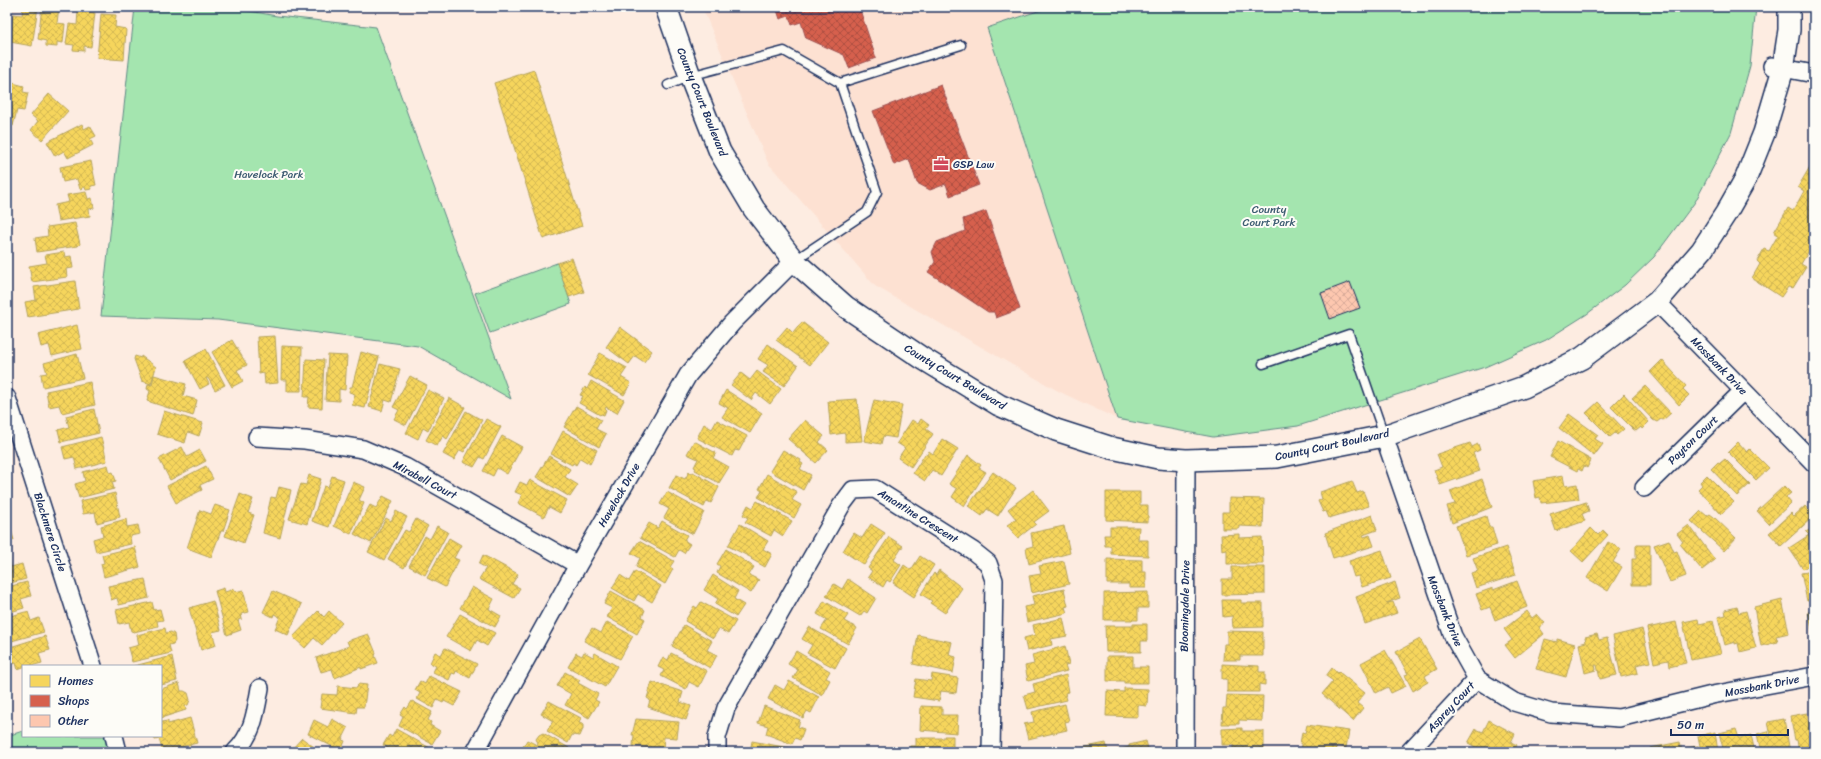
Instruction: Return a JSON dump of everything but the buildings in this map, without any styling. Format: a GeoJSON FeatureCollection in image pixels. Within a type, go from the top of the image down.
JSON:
{"type":"FeatureCollection","features":[{"type":"Feature","properties":{"kind":"street","name":"County Court Boulevard"},"geometry":{"type":"LineString","coordinates":[[666,7],[690,76],[720,152],[754,208],[794,261],[846,307],[922,358],[999,405],[1056,430],[1112,448],[1158,458],[1186,460],[1277,457],[1384,436],[1524,387],[1582,358],[1657,302],[1702,250],[1746,178],[1764,132],[1777,67],[1789,30],[1789,7]]}},
{"type":"Feature","properties":{"kind":"street"},"geometry":{"type":"LineString","coordinates":[[1777,67],[1814,74]]}},
{"type":"Feature","properties":{"kind":"street","name":"Havelock Drive"},"geometry":{"type":"LineString","coordinates":[[475,752],[578,565],[688,375],[732,324],[794,261]]}},
{"type":"Feature","properties":{"kind":"street","name":"Mossbank Drive"},"geometry":{"type":"LineString","coordinates":[[1657,302],[1814,463]]}},
{"type":"Feature","properties":{"kind":"street","name":"Payton Court"},"geometry":{"type":"LineString","coordinates":[[1644,488],[1743,391]]}},
{"type":"Feature","properties":{"kind":"street","name":"Blackmere Circle"},"geometry":{"type":"LineString","coordinates":[[7,398],[93,665]]}},
{"type":"Feature","properties":{"kind":"street","name":"Mossbank Drive"},"geometry":{"type":"LineString","coordinates":[[1384,436],[1453,636],[1477,679],[1514,702],[1551,713],[1619,718],[1712,696],[1814,676]]}},
{"type":"Feature","properties":{"kind":"street","name":"Mirabell Court"},"geometry":{"type":"LineString","coordinates":[[257,437],[305,440],[363,449],[405,467],[578,565]]}},
{"type":"Feature","properties":{"kind":"street","name":"Bloomingdale Drive"},"geometry":{"type":"LineString","coordinates":[[1185,752],[1186,460]]}},
{"type":"Feature","properties":{"kind":"street","name":"Amantine Crescent"},"geometry":{"type":"LineString","coordinates":[[717,752],[718,737],[726,708],[841,506],[853,490],[875,489],[973,551],[988,563],[994,580],[991,752]]}},
{"type":"Feature","properties":{"kind":"street","name":"Asprey Court"},"geometry":{"type":"LineString","coordinates":[[1409,752],[1477,679]]}},
{"type":"Feature","properties":{"kind":"street"},"geometry":{"type":"LineString","coordinates":[[235,752],[240,747],[254,722],[260,688]]}},
{"type":"Feature","properties":{"kind":"street"},"geometry":{"type":"LineString","coordinates":[[114,737],[118,752]]}},
{"type":"Feature","properties":{"kind":"lane"},"geometry":{"type":"LineString","coordinates":[[840,83],[961,45]]}},
{"type":"Feature","properties":{"kind":"lane"},"geometry":{"type":"LineString","coordinates":[[668,85],[690,76],[784,51],[840,83],[877,192],[867,212],[794,261]]}},
{"type":"Feature","properties":{"kind":"lane"},"geometry":{"type":"LineString","coordinates":[[1263,364],[1349,334],[1384,436]]}},
{"type":"Feature","properties":{"kind":"shaded area"},"geometry":{"type":"Polygon","coordinates":[[[702,7],[1050,7],[987,28],[1117,419],[1058,391],[875,286],[768,163],[702,7]]]}},
{"type":"Feature","properties":{"kind":"green space","name":"Havelock Park"},"geometry":{"type":"Polygon","coordinates":[[[135,7],[227,7],[277,16],[376,27],[511,399],[418,346],[218,320],[101,316],[135,7]]]}},
{"type":"Feature","properties":{"kind":"green space","name":"County Court Park"},"geometry":{"type":"Polygon","coordinates":[[[1050,7],[1756,7],[1750,66],[1731,133],[1695,202],[1654,257],[1625,285],[1587,314],[1546,340],[1485,367],[1298,426],[1213,437],[1117,419],[987,28],[1050,7]]]}},
{"type":"Feature","properties":{"kind":"green space"},"geometry":{"type":"Polygon","coordinates":[[[557,263],[571,304],[490,333],[475,293],[557,263]]]}},
{"type":"Feature","properties":{"kind":"green space"},"geometry":{"type":"Polygon","coordinates":[[[22,731],[22,737],[107,737],[111,752],[7,752],[7,736],[22,731]]]}},
{"type":"Feature","properties":{"kind":"place","name":"GSP Law"},"geometry":{"type":"Point","coordinates":[941,164]}}]}
